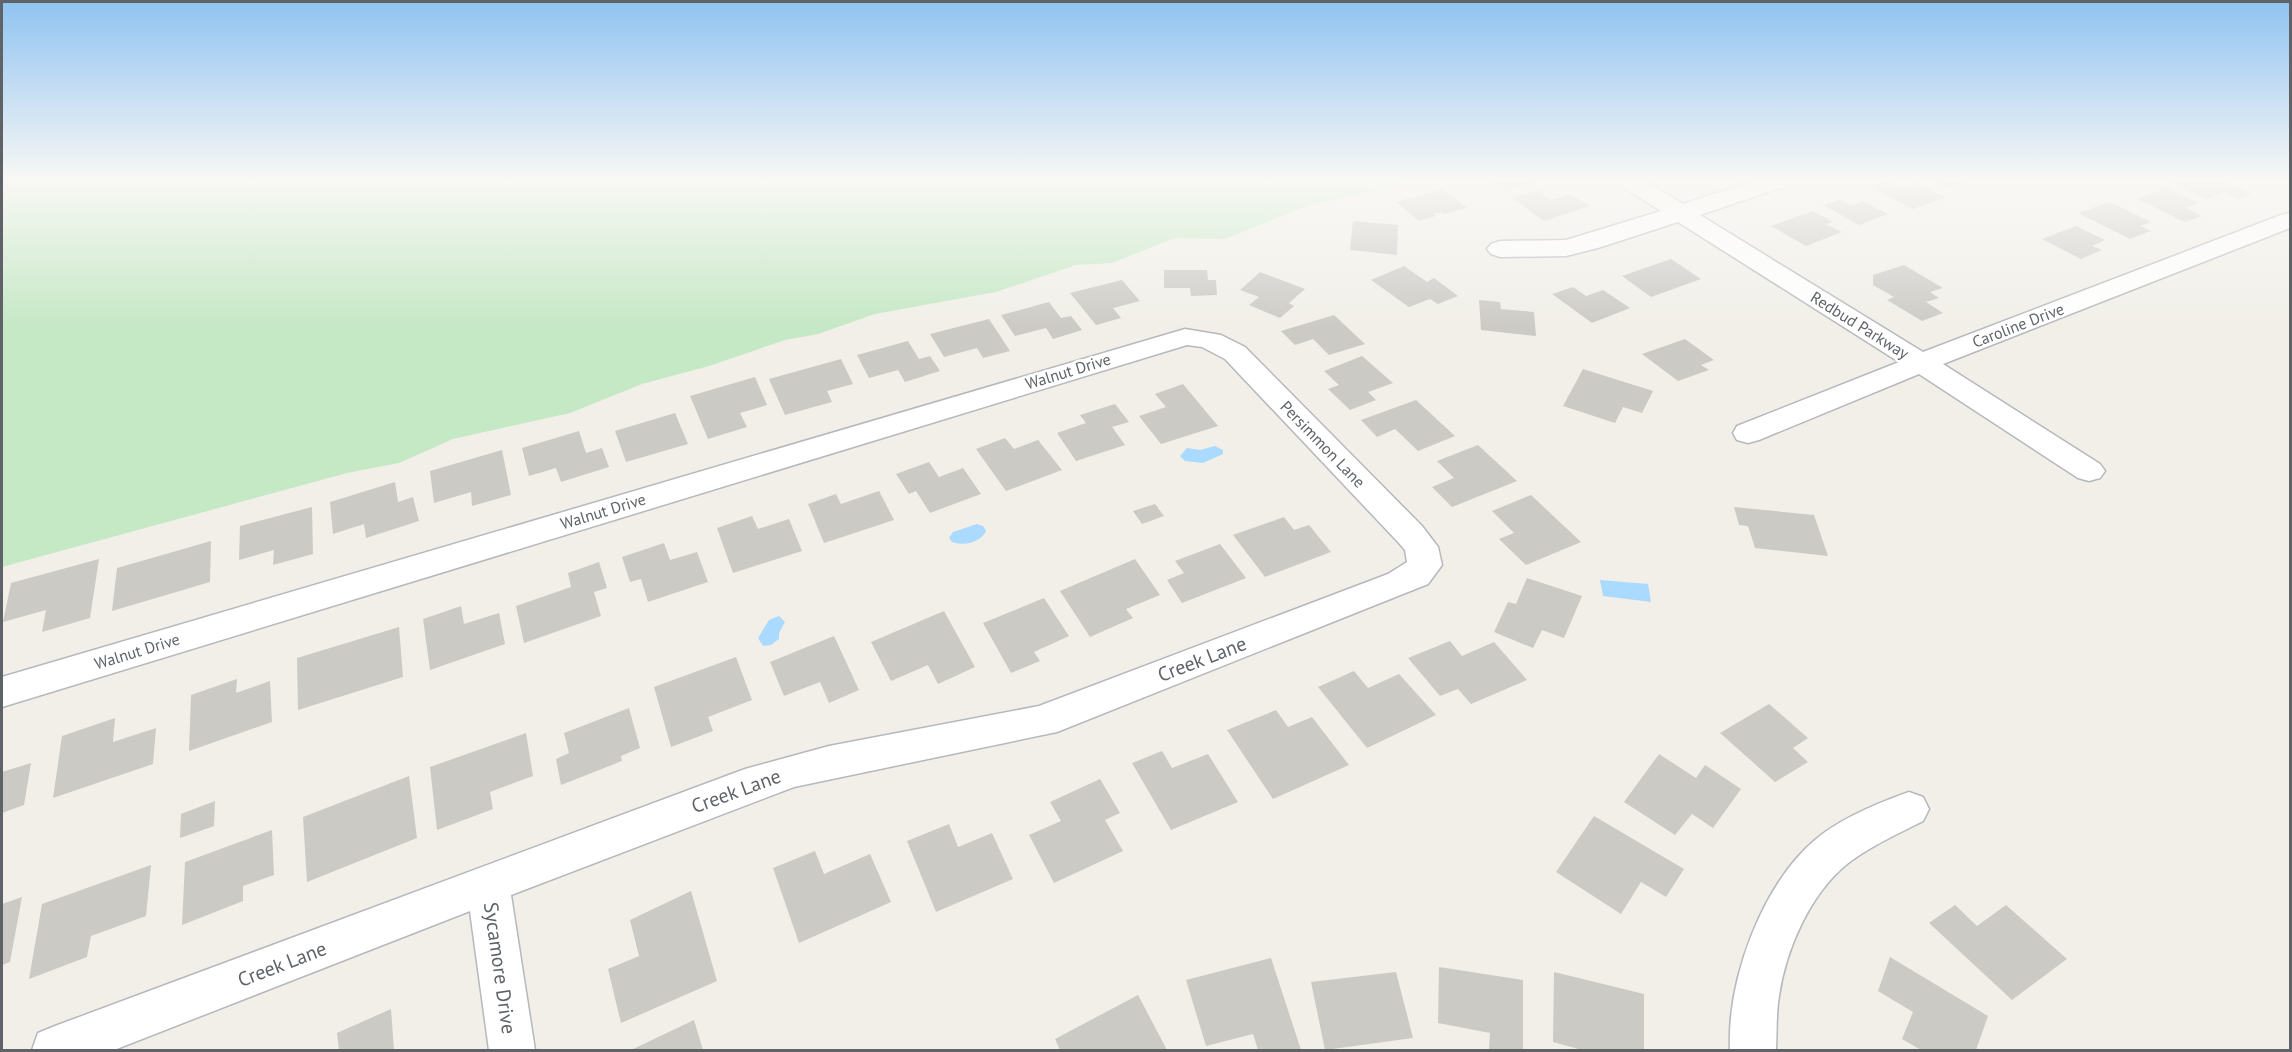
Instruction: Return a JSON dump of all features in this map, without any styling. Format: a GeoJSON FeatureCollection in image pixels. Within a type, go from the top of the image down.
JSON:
{"type":"FeatureCollection","features":[{"type":"Feature","properties":{"kind":"street"},"geometry":{"type":"LineString","coordinates":[[1500,249],[1566,248],[1624,230]]}},
{"type":"Feature","properties":{"kind":"street","name":"Redbud Parkway"},"geometry":{"type":"LineString","coordinates":[[1707,230],[1921,363],[2089,471]]}},
{"type":"Feature","properties":{"kind":"street","name":"Caroline Drive"},"geometry":{"type":"LineString","coordinates":[[1748,434],[1921,363],[2264,230]]}},
{"type":"Feature","properties":{"kind":"street","name":"Walnut Drive"},"geometry":{"type":"LineString","coordinates":[[2,692],[1165,342],[1185,337],[1205,337]]}},
{"type":"Feature","properties":{"kind":"street","name":"Persimmon Lane"},"geometry":{"type":"LineString","coordinates":[[1205,337],[1222,344],[1234,353],[1410,534],[1421,547],[1425,565]]}},
{"type":"Feature","properties":{"kind":"street","name":"Creek Lane"},"geometry":{"type":"LineString","coordinates":[[55,1050],[793,770],[989,734],[1043,721],[1400,583],[1416,575],[1425,565]]}},
{"type":"Feature","properties":{"kind":"street"},"geometry":{"type":"LineString","coordinates":[[1753,1050],[1758,987],[1773,940],[1793,901],[1831,852],[1866,830],[1908,809]]}},
{"type":"Feature","properties":{"kind":"street","name":"Sycamore Drive"},"geometry":{"type":"LineString","coordinates":[[488,885],[512,1050]]}},
{"type":"Feature","properties":{"kind":"green space"},"geometry":{"type":"Polygon","coordinates":[[[2,230],[1247,230],[1225,239],[1175,238],[1112,263],[1076,265],[996,292],[875,314],[818,334],[785,340],[709,366],[642,384],[570,413],[453,439],[399,463],[347,473],[2,567],[2,230]]]}},
{"type":"Feature","properties":{"kind":"water"},"geometry":{"type":"Polygon","coordinates":[[[1215,446],[1223,450],[1223,454],[1203,463],[1185,461],[1180,456],[1187,448],[1200,450],[1215,446]]]}},
{"type":"Feature","properties":{"kind":"water"},"geometry":{"type":"Polygon","coordinates":[[[977,524],[983,526],[986,531],[976,541],[957,543],[952,542],[949,538],[953,532],[977,524]]]}},
{"type":"Feature","properties":{"kind":"water"},"geometry":{"type":"Polygon","coordinates":[[[1600,580],[1648,584],[1651,602],[1603,596],[1600,580]]]}},
{"type":"Feature","properties":{"kind":"water"},"geometry":{"type":"Polygon","coordinates":[[[779,616],[785,622],[779,633],[779,639],[771,645],[763,646],[758,638],[769,620],[779,616]]]}},
{"type":"Feature","properties":{"kind":"building"},"geometry":{"type":"Polygon","coordinates":[[[1352,230],[1398,230],[1397,255],[1350,250],[1352,230]]]}},
{"type":"Feature","properties":{"kind":"building"},"geometry":{"type":"Polygon","coordinates":[[[1778,230],[1842,232],[1806,246],[1778,230]]]}},
{"type":"Feature","properties":{"kind":"building"},"geometry":{"type":"Polygon","coordinates":[[[2065,230],[2084,230],[2105,240],[2092,246],[2102,250],[2081,259],[2042,239],[2065,230]]]}},
{"type":"Feature","properties":{"kind":"building"},"geometry":{"type":"Polygon","coordinates":[[[2112,230],[2151,231],[2130,239],[2112,230]]]}},
{"type":"Feature","properties":{"kind":"building"},"geometry":{"type":"Polygon","coordinates":[[[1671,259],[1701,279],[1651,297],[1622,276],[1671,259]]]}},
{"type":"Feature","properties":{"kind":"building"},"geometry":{"type":"Polygon","coordinates":[[[1904,265],[1943,288],[1930,292],[1939,298],[1926,302],[1943,313],[1922,321],[1887,300],[1894,297],[1873,285],[1873,275],[1904,265]]]}},
{"type":"Feature","properties":{"kind":"building"},"geometry":{"type":"Polygon","coordinates":[[[1404,266],[1427,282],[1434,278],[1458,296],[1438,304],[1430,299],[1409,307],[1371,280],[1404,266]]]}},
{"type":"Feature","properties":{"kind":"building"},"geometry":{"type":"Polygon","coordinates":[[[1164,270],[1207,270],[1208,280],[1216,280],[1217,295],[1191,296],[1190,288],[1164,288],[1164,270]]]}},
{"type":"Feature","properties":{"kind":"building"},"geometry":{"type":"Polygon","coordinates":[[[1260,272],[1305,289],[1289,303],[1294,306],[1280,318],[1249,305],[1259,297],[1240,290],[1260,272]]]}},
{"type":"Feature","properties":{"kind":"building"},"geometry":{"type":"Polygon","coordinates":[[[1122,280],[1140,301],[1113,308],[1121,318],[1096,325],[1070,293],[1122,280]]]}},
{"type":"Feature","properties":{"kind":"building"},"geometry":{"type":"Polygon","coordinates":[[[1573,287],[1586,296],[1603,290],[1630,308],[1592,323],[1552,294],[1573,287]]]}},
{"type":"Feature","properties":{"kind":"building"},"geometry":{"type":"Polygon","coordinates":[[[1479,300],[1500,302],[1501,309],[1534,312],[1536,336],[1481,330],[1479,300]]]}},
{"type":"Feature","properties":{"kind":"building"},"geometry":{"type":"Polygon","coordinates":[[[1049,302],[1061,318],[1071,316],[1082,330],[1053,339],[1046,328],[1015,336],[1001,315],[1049,302]]]}},
{"type":"Feature","properties":{"kind":"building"},"geometry":{"type":"Polygon","coordinates":[[[1334,315],[1365,344],[1329,355],[1313,339],[1295,345],[1281,331],[1334,315]]]}},
{"type":"Feature","properties":{"kind":"building"},"geometry":{"type":"Polygon","coordinates":[[[989,319],[1010,351],[983,358],[977,348],[944,357],[930,334],[989,319]]]}},
{"type":"Feature","properties":{"kind":"building"},"geometry":{"type":"Polygon","coordinates":[[[1685,339],[1714,360],[1701,365],[1709,370],[1678,381],[1642,354],[1685,339]]]}},
{"type":"Feature","properties":{"kind":"building"},"geometry":{"type":"Polygon","coordinates":[[[908,341],[919,359],[930,356],[940,371],[905,382],[898,370],[869,378],[857,355],[908,341]]]}},
{"type":"Feature","properties":{"kind":"building"},"geometry":{"type":"Polygon","coordinates":[[[1362,356],[1393,383],[1368,392],[1376,400],[1350,410],[1328,389],[1339,385],[1324,371],[1362,356]]]}},
{"type":"Feature","properties":{"kind":"building"},"geometry":{"type":"Polygon","coordinates":[[[841,359],[853,384],[827,391],[832,402],[785,415],[769,379],[841,359]]]}},
{"type":"Feature","properties":{"kind":"building"},"geometry":{"type":"Polygon","coordinates":[[[1583,369],[1653,391],[1642,413],[1623,407],[1615,423],[1563,406],[1583,369]]]}},
{"type":"Feature","properties":{"kind":"building"},"geometry":{"type":"Polygon","coordinates":[[[755,377],[767,405],[740,413],[747,427],[708,439],[690,396],[755,377]]]}},
{"type":"Feature","properties":{"kind":"building"},"geometry":{"type":"Polygon","coordinates":[[[1183,384],[1218,426],[1161,444],[1139,416],[1166,407],[1155,394],[1183,384]]]}},
{"type":"Feature","properties":{"kind":"building"},"geometry":{"type":"Polygon","coordinates":[[[1416,400],[1455,436],[1418,451],[1395,429],[1377,437],[1361,420],[1416,400]]]}},
{"type":"Feature","properties":{"kind":"building"},"geometry":{"type":"Polygon","coordinates":[[[1115,404],[1129,422],[1112,427],[1125,445],[1076,461],[1057,433],[1086,423],[1080,415],[1115,404]]]}},
{"type":"Feature","properties":{"kind":"building"},"geometry":{"type":"Polygon","coordinates":[[[675,413],[688,444],[626,462],[615,431],[675,413]]]}},
{"type":"Feature","properties":{"kind":"building"},"geometry":{"type":"Polygon","coordinates":[[[579,431],[586,453],[602,448],[609,467],[561,482],[556,468],[529,476],[522,448],[579,431]]]}},
{"type":"Feature","properties":{"kind":"building"},"geometry":{"type":"Polygon","coordinates":[[[1005,438],[1014,449],[1038,440],[1062,470],[1006,491],[976,449],[1005,438]]]}},
{"type":"Feature","properties":{"kind":"building"},"geometry":{"type":"Polygon","coordinates":[[[1478,445],[1517,481],[1452,507],[1432,487],[1454,478],[1437,461],[1478,445]]]}},
{"type":"Feature","properties":{"kind":"building"},"geometry":{"type":"Polygon","coordinates":[[[502,450],[511,495],[472,506],[471,492],[434,503],[430,471],[502,450]]]}},
{"type":"Feature","properties":{"kind":"building"},"geometry":{"type":"Polygon","coordinates":[[[929,462],[939,477],[963,468],[981,494],[930,513],[916,491],[909,494],[896,474],[929,462]]]}},
{"type":"Feature","properties":{"kind":"building"},"geometry":{"type":"Polygon","coordinates":[[[395,482],[398,502],[413,497],[419,521],[366,538],[364,524],[333,534],[330,502],[395,482]]]}},
{"type":"Feature","properties":{"kind":"building"},"geometry":{"type":"Polygon","coordinates":[[[879,491],[894,520],[824,543],[808,504],[836,494],[841,504],[879,491]]]}},
{"type":"Feature","properties":{"kind":"building"},"geometry":{"type":"Polygon","coordinates":[[[1531,495],[1581,542],[1526,565],[1499,539],[1514,533],[1492,511],[1531,495]]]}},
{"type":"Feature","properties":{"kind":"building"},"geometry":{"type":"Polygon","coordinates":[[[1155,504],[1164,516],[1142,524],[1133,511],[1155,504]]]}},
{"type":"Feature","properties":{"kind":"building"},"geometry":{"type":"Polygon","coordinates":[[[312,507],[313,554],[273,565],[274,550],[239,560],[240,526],[312,507]]]}},
{"type":"Feature","properties":{"kind":"building"},"geometry":{"type":"Polygon","coordinates":[[[1734,507],[1814,515],[1828,556],[1755,548],[1748,526],[1739,525],[1734,507]]]}},
{"type":"Feature","properties":{"kind":"building"},"geometry":{"type":"Polygon","coordinates":[[[752,516],[758,529],[789,519],[802,551],[733,573],[717,528],[752,516]]]}},
{"type":"Feature","properties":{"kind":"building"},"geometry":{"type":"Polygon","coordinates":[[[1284,517],[1294,530],[1309,525],[1331,552],[1265,577],[1233,535],[1284,517]]]}},
{"type":"Feature","properties":{"kind":"building"},"geometry":{"type":"Polygon","coordinates":[[[211,541],[210,582],[112,611],[117,568],[211,541]]]}},
{"type":"Feature","properties":{"kind":"building"},"geometry":{"type":"Polygon","coordinates":[[[664,543],[670,560],[697,552],[708,582],[648,602],[641,579],[630,582],[622,557],[664,543]]]}},
{"type":"Feature","properties":{"kind":"building"},"geometry":{"type":"Polygon","coordinates":[[[1220,544],[1246,578],[1182,603],[1167,580],[1184,573],[1175,561],[1220,544]]]}},
{"type":"Feature","properties":{"kind":"building"},"geometry":{"type":"Polygon","coordinates":[[[99,559],[90,618],[42,632],[46,610],[3,622],[11,583],[99,559]]]}},
{"type":"Feature","properties":{"kind":"building"},"geometry":{"type":"Polygon","coordinates":[[[1135,559],[1160,595],[1126,609],[1133,618],[1090,637],[1060,591],[1135,559]]]}},
{"type":"Feature","properties":{"kind":"building"},"geometry":{"type":"Polygon","coordinates":[[[599,562],[607,588],[594,592],[601,616],[524,643],[516,606],[571,587],[568,573],[599,562]]]}},
{"type":"Feature","properties":{"kind":"building"},"geometry":{"type":"Polygon","coordinates":[[[1527,578],[1582,596],[1564,638],[1542,630],[1533,648],[1494,632],[1508,602],[1516,604],[1527,578]]]}},
{"type":"Feature","properties":{"kind":"building"},"geometry":{"type":"Polygon","coordinates":[[[1044,598],[1069,636],[1034,652],[1040,661],[1011,673],[983,623],[1044,598]]]}},
{"type":"Feature","properties":{"kind":"building"},"geometry":{"type":"Polygon","coordinates":[[[461,606],[464,624],[499,613],[505,644],[430,670],[423,619],[461,606]]]}},
{"type":"Feature","properties":{"kind":"building"},"geometry":{"type":"Polygon","coordinates":[[[944,611],[975,667],[938,684],[928,665],[891,681],[871,642],[944,611]]]}},
{"type":"Feature","properties":{"kind":"building"},"geometry":{"type":"Polygon","coordinates":[[[399,627],[403,677],[298,710],[297,658],[399,627]]]}},
{"type":"Feature","properties":{"kind":"building"},"geometry":{"type":"Polygon","coordinates":[[[834,636],[859,690],[829,703],[820,682],[784,696],[770,662],[834,636]]]}},
{"type":"Feature","properties":{"kind":"building"},"geometry":{"type":"Polygon","coordinates":[[[1450,641],[1462,656],[1494,642],[1527,680],[1471,704],[1458,689],[1440,696],[1408,658],[1450,641]]]}},
{"type":"Feature","properties":{"kind":"building"},"geometry":{"type":"Polygon","coordinates":[[[736,657],[752,700],[708,717],[713,731],[671,747],[654,687],[736,657]]]}},
{"type":"Feature","properties":{"kind":"building"},"geometry":{"type":"Polygon","coordinates":[[[1354,671],[1368,688],[1399,674],[1436,715],[1367,748],[1318,687],[1354,671]]]}},
{"type":"Feature","properties":{"kind":"building"},"geometry":{"type":"Polygon","coordinates":[[[237,679],[236,693],[270,681],[272,722],[189,751],[191,695],[237,679]]]}},
{"type":"Feature","properties":{"kind":"building"},"geometry":{"type":"Polygon","coordinates":[[[1769,704],[1808,738],[1793,748],[1808,762],[1775,782],[1720,733],[1769,704]]]}},
{"type":"Feature","properties":{"kind":"building"},"geometry":{"type":"Polygon","coordinates":[[[629,708],[640,748],[621,756],[622,761],[561,785],[556,759],[569,753],[564,733],[629,708]]]}},
{"type":"Feature","properties":{"kind":"building"},"geometry":{"type":"Polygon","coordinates":[[[1276,710],[1288,727],[1312,717],[1349,765],[1273,799],[1227,730],[1276,710]]]}},
{"type":"Feature","properties":{"kind":"building"},"geometry":{"type":"Polygon","coordinates":[[[115,718],[113,742],[156,728],[153,764],[53,798],[62,736],[115,718]]]}},
{"type":"Feature","properties":{"kind":"building"},"geometry":{"type":"Polygon","coordinates":[[[526,733],[533,776],[490,792],[493,809],[437,830],[430,767],[526,733]]]}},
{"type":"Feature","properties":{"kind":"building"},"geometry":{"type":"Polygon","coordinates":[[[1162,751],[1172,768],[1208,754],[1238,802],[1171,830],[1132,763],[1162,751]]]}},
{"type":"Feature","properties":{"kind":"building"},"geometry":{"type":"Polygon","coordinates":[[[1659,754],[1696,778],[1705,765],[1741,789],[1713,828],[1692,814],[1675,835],[1624,802],[1659,754]]]}},
{"type":"Feature","properties":{"kind":"building"},"geometry":{"type":"Polygon","coordinates":[[[31,763],[24,805],[2,813],[2,772],[31,763]]]}},
{"type":"Feature","properties":{"kind":"building"},"geometry":{"type":"Polygon","coordinates":[[[409,776],[417,838],[307,882],[303,817],[409,776]]]}},
{"type":"Feature","properties":{"kind":"building"},"geometry":{"type":"Polygon","coordinates":[[[1100,779],[1120,813],[1105,820],[1123,851],[1054,883],[1029,835],[1061,821],[1050,802],[1100,779]]]}},
{"type":"Feature","properties":{"kind":"building"},"geometry":{"type":"Polygon","coordinates":[[[215,801],[214,826],[180,838],[181,814],[215,801]]]}},
{"type":"Feature","properties":{"kind":"building"},"geometry":{"type":"Polygon","coordinates":[[[1594,816],[1684,869],[1666,897],[1641,882],[1621,914],[1556,872],[1594,816]]]}},
{"type":"Feature","properties":{"kind":"building"},"geometry":{"type":"Polygon","coordinates":[[[949,824],[958,847],[992,833],[1013,879],[936,912],[907,841],[949,824]]]}},
{"type":"Feature","properties":{"kind":"building"},"geometry":{"type":"Polygon","coordinates":[[[272,830],[274,875],[243,886],[243,901],[182,925],[185,862],[272,830]]]}},
{"type":"Feature","properties":{"kind":"building"},"geometry":{"type":"Polygon","coordinates":[[[815,851],[824,874],[870,854],[891,902],[799,943],[773,868],[815,851]]]}},
{"type":"Feature","properties":{"kind":"building"},"geometry":{"type":"Polygon","coordinates":[[[151,865],[146,916],[91,936],[87,957],[29,979],[42,904],[151,865]]]}},
{"type":"Feature","properties":{"kind":"building"},"geometry":{"type":"Polygon","coordinates":[[[691,891],[717,981],[621,1023],[608,969],[639,956],[630,920],[691,891]]]}},
{"type":"Feature","properties":{"kind":"building"},"geometry":{"type":"Polygon","coordinates":[[[22,897],[10,962],[2,965],[2,904],[22,897]]]}},
{"type":"Feature","properties":{"kind":"building"},"geometry":{"type":"Polygon","coordinates":[[[1955,905],[1977,926],[2006,905],[2067,959],[2012,1000],[1929,923],[1955,905]]]}},
{"type":"Feature","properties":{"kind":"building"},"geometry":{"type":"Polygon","coordinates":[[[1890,957],[1988,1016],[1976,1050],[1921,1050],[1902,1039],[1913,1012],[1878,991],[1890,957]]]}},
{"type":"Feature","properties":{"kind":"building"},"geometry":{"type":"Polygon","coordinates":[[[1271,958],[1301,1050],[1258,1050],[1253,1034],[1206,1046],[1186,980],[1271,958]]]}},
{"type":"Feature","properties":{"kind":"building"},"geometry":{"type":"Polygon","coordinates":[[[1439,967],[1523,980],[1523,1050],[1489,1050],[1490,1033],[1438,1023],[1439,967]]]}},
{"type":"Feature","properties":{"kind":"building"},"geometry":{"type":"Polygon","coordinates":[[[1396,972],[1413,1038],[1325,1050],[1311,982],[1396,972]]]}},
{"type":"Feature","properties":{"kind":"building"},"geometry":{"type":"Polygon","coordinates":[[[1554,972],[1644,994],[1644,1050],[1582,1050],[1553,1042],[1554,972]]]}},
{"type":"Feature","properties":{"kind":"building"},"geometry":{"type":"Polygon","coordinates":[[[1138,995],[1167,1050],[1060,1050],[1055,1039],[1138,995]]]}},
{"type":"Feature","properties":{"kind":"building"},"geometry":{"type":"Polygon","coordinates":[[[391,1009],[394,1050],[339,1050],[337,1033],[391,1009]]]}},
{"type":"Feature","properties":{"kind":"building"},"geometry":{"type":"Polygon","coordinates":[[[694,1020],[703,1050],[631,1050],[694,1020]]]}}]}
